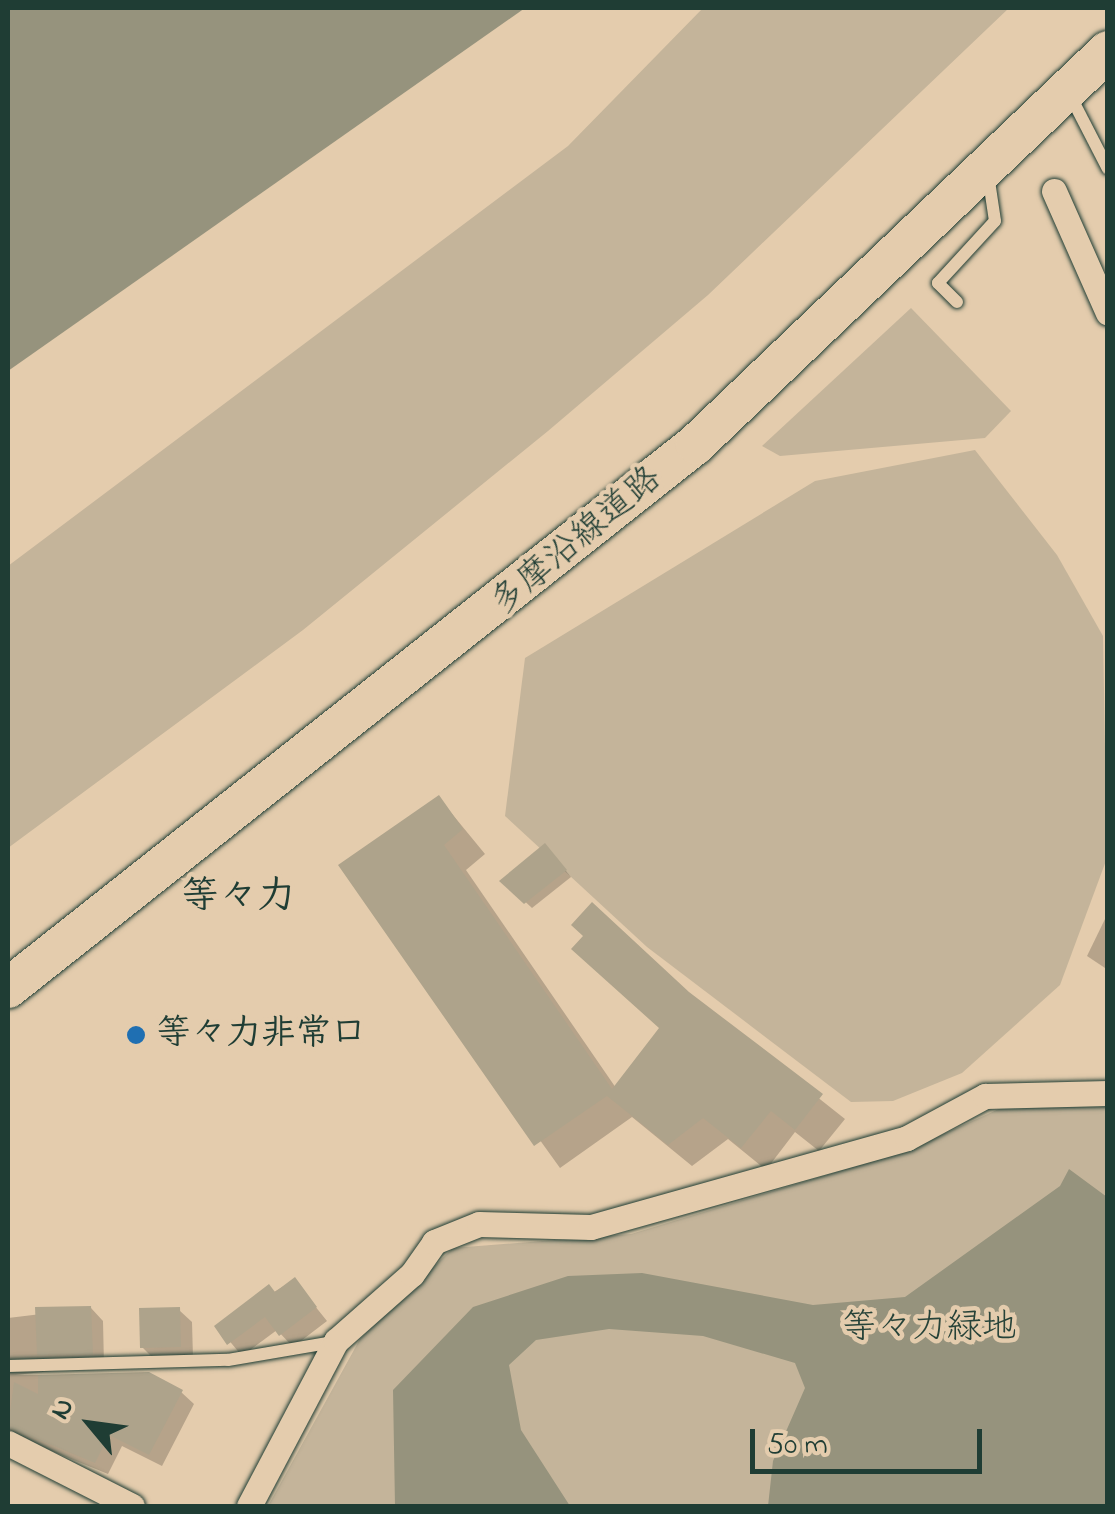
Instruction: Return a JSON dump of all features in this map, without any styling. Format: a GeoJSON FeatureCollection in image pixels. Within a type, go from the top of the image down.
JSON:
{"type":"FeatureCollection","features":[{"type":"Feature","properties":{"kind":"main road","name":"多摩沿線道路"},"geometry":{"type":"LineString","coordinates":[[8,988],[682,456],[988,171],[1108,51]]}},
{"type":"Feature","properties":{"kind":"street"},"geometry":{"type":"LineString","coordinates":[[1054,191],[1108,313]]}},
{"type":"Feature","properties":{"kind":"street"},"geometry":{"type":"LineString","coordinates":[[248,1506],[336,1341],[412,1274],[434,1242],[479,1224],[591,1227],[906,1138],[985,1096],[1108,1093]]}},
{"type":"Feature","properties":{"kind":"street"},"geometry":{"type":"LineString","coordinates":[[8,1443],[132,1506]]}},
{"type":"Feature","properties":{"kind":"lane"},"geometry":{"type":"LineString","coordinates":[[1068,90],[1108,168]]}},
{"type":"Feature","properties":{"kind":"lane"},"geometry":{"type":"LineString","coordinates":[[957,302],[938,283],[996,221],[988,171]]}},
{"type":"Feature","properties":{"kind":"lane"},"geometry":{"type":"LineString","coordinates":[[8,1366],[228,1360],[336,1341]]}},
{"type":"Feature","properties":{"kind":"green space"},"geometry":{"type":"Polygon","coordinates":[[[703,8],[1009,8],[708,295],[548,431],[303,630],[8,848],[8,566],[568,146],[703,8]]]}},
{"type":"Feature","properties":{"kind":"green space"},"geometry":{"type":"Polygon","coordinates":[[[911,308],[1011,411],[985,438],[780,456],[762,446],[911,308]]]}},
{"type":"Feature","properties":{"kind":"green space"},"geometry":{"type":"Polygon","coordinates":[[[975,450],[1057,555],[1103,636],[1107,858],[1060,985],[962,1073],[893,1101],[851,1102],[647,947],[505,816],[525,658],[815,481],[975,450]]]}},
{"type":"Feature","properties":{"kind":"green space","name":"等々力緑地"},"geometry":{"type":"Polygon","coordinates":[[[1107,1102],[1107,1506],[268,1506],[360,1339],[453,1248],[631,1234],[906,1151],[1010,1104],[1107,1102]]]}},
{"type":"Feature","properties":{"kind":"shaded area"},"geometry":{"type":"Polygon","coordinates":[[[8,8],[525,8],[8,371],[8,8]]]}},
{"type":"Feature","properties":{"kind":"shaded area"},"geometry":{"type":"Polygon","coordinates":[[[1069,1169],[1107,1197],[1107,1506],[768,1506],[773,1461],[805,1388],[795,1363],[703,1336],[609,1329],[536,1340],[509,1365],[521,1430],[570,1506],[395,1506],[393,1390],[473,1307],[568,1276],[642,1273],[813,1305],[905,1297],[1060,1186],[1069,1169]]]}},
{"type":"Feature","properties":{"kind":"building"},"geometry":{"type":"Polygon","coordinates":[[[439,795],[463,829],[444,845],[612,1089],[659,1028],[571,949],[583,936],[571,925],[592,902],[689,992],[823,1094],[795,1130],[771,1111],[741,1148],[703,1118],[668,1145],[607,1096],[534,1146],[338,865],[439,795]]]}},
{"type":"Feature","properties":{"kind":"building"},"geometry":{"type":"Polygon","coordinates":[[[545,843],[567,870],[524,904],[499,881],[545,843]]]}},
{"type":"Feature","properties":{"kind":"building"},"geometry":{"type":"Polygon","coordinates":[[[295,1277],[317,1307],[279,1336],[265,1317],[227,1345],[214,1326],[269,1284],[275,1292],[295,1277]]]}},
{"type":"Feature","properties":{"kind":"building"},"geometry":{"type":"Polygon","coordinates":[[[91,1306],[93,1354],[37,1355],[35,1307],[91,1306]]]}},
{"type":"Feature","properties":{"kind":"building"},"geometry":{"type":"Polygon","coordinates":[[[180,1307],[181,1347],[140,1348],[139,1308],[180,1307]]]}},
{"type":"Feature","properties":{"kind":"building"},"geometry":{"type":"Polygon","coordinates":[[[149,1372],[183,1390],[149,1455],[109,1435],[95,1463],[8,1427],[14,1382],[38,1394],[38,1375],[149,1372]]]}},
{"type":"Feature","properties":{"kind":"place","name":"等々力非常口"},"geometry":{"type":"Point","coordinates":[136,1035]}},
{"type":"Feature","properties":{"kind":"district","name":"等々力"},"geometry":{"type":"Point","coordinates":[238,899]}}]}
